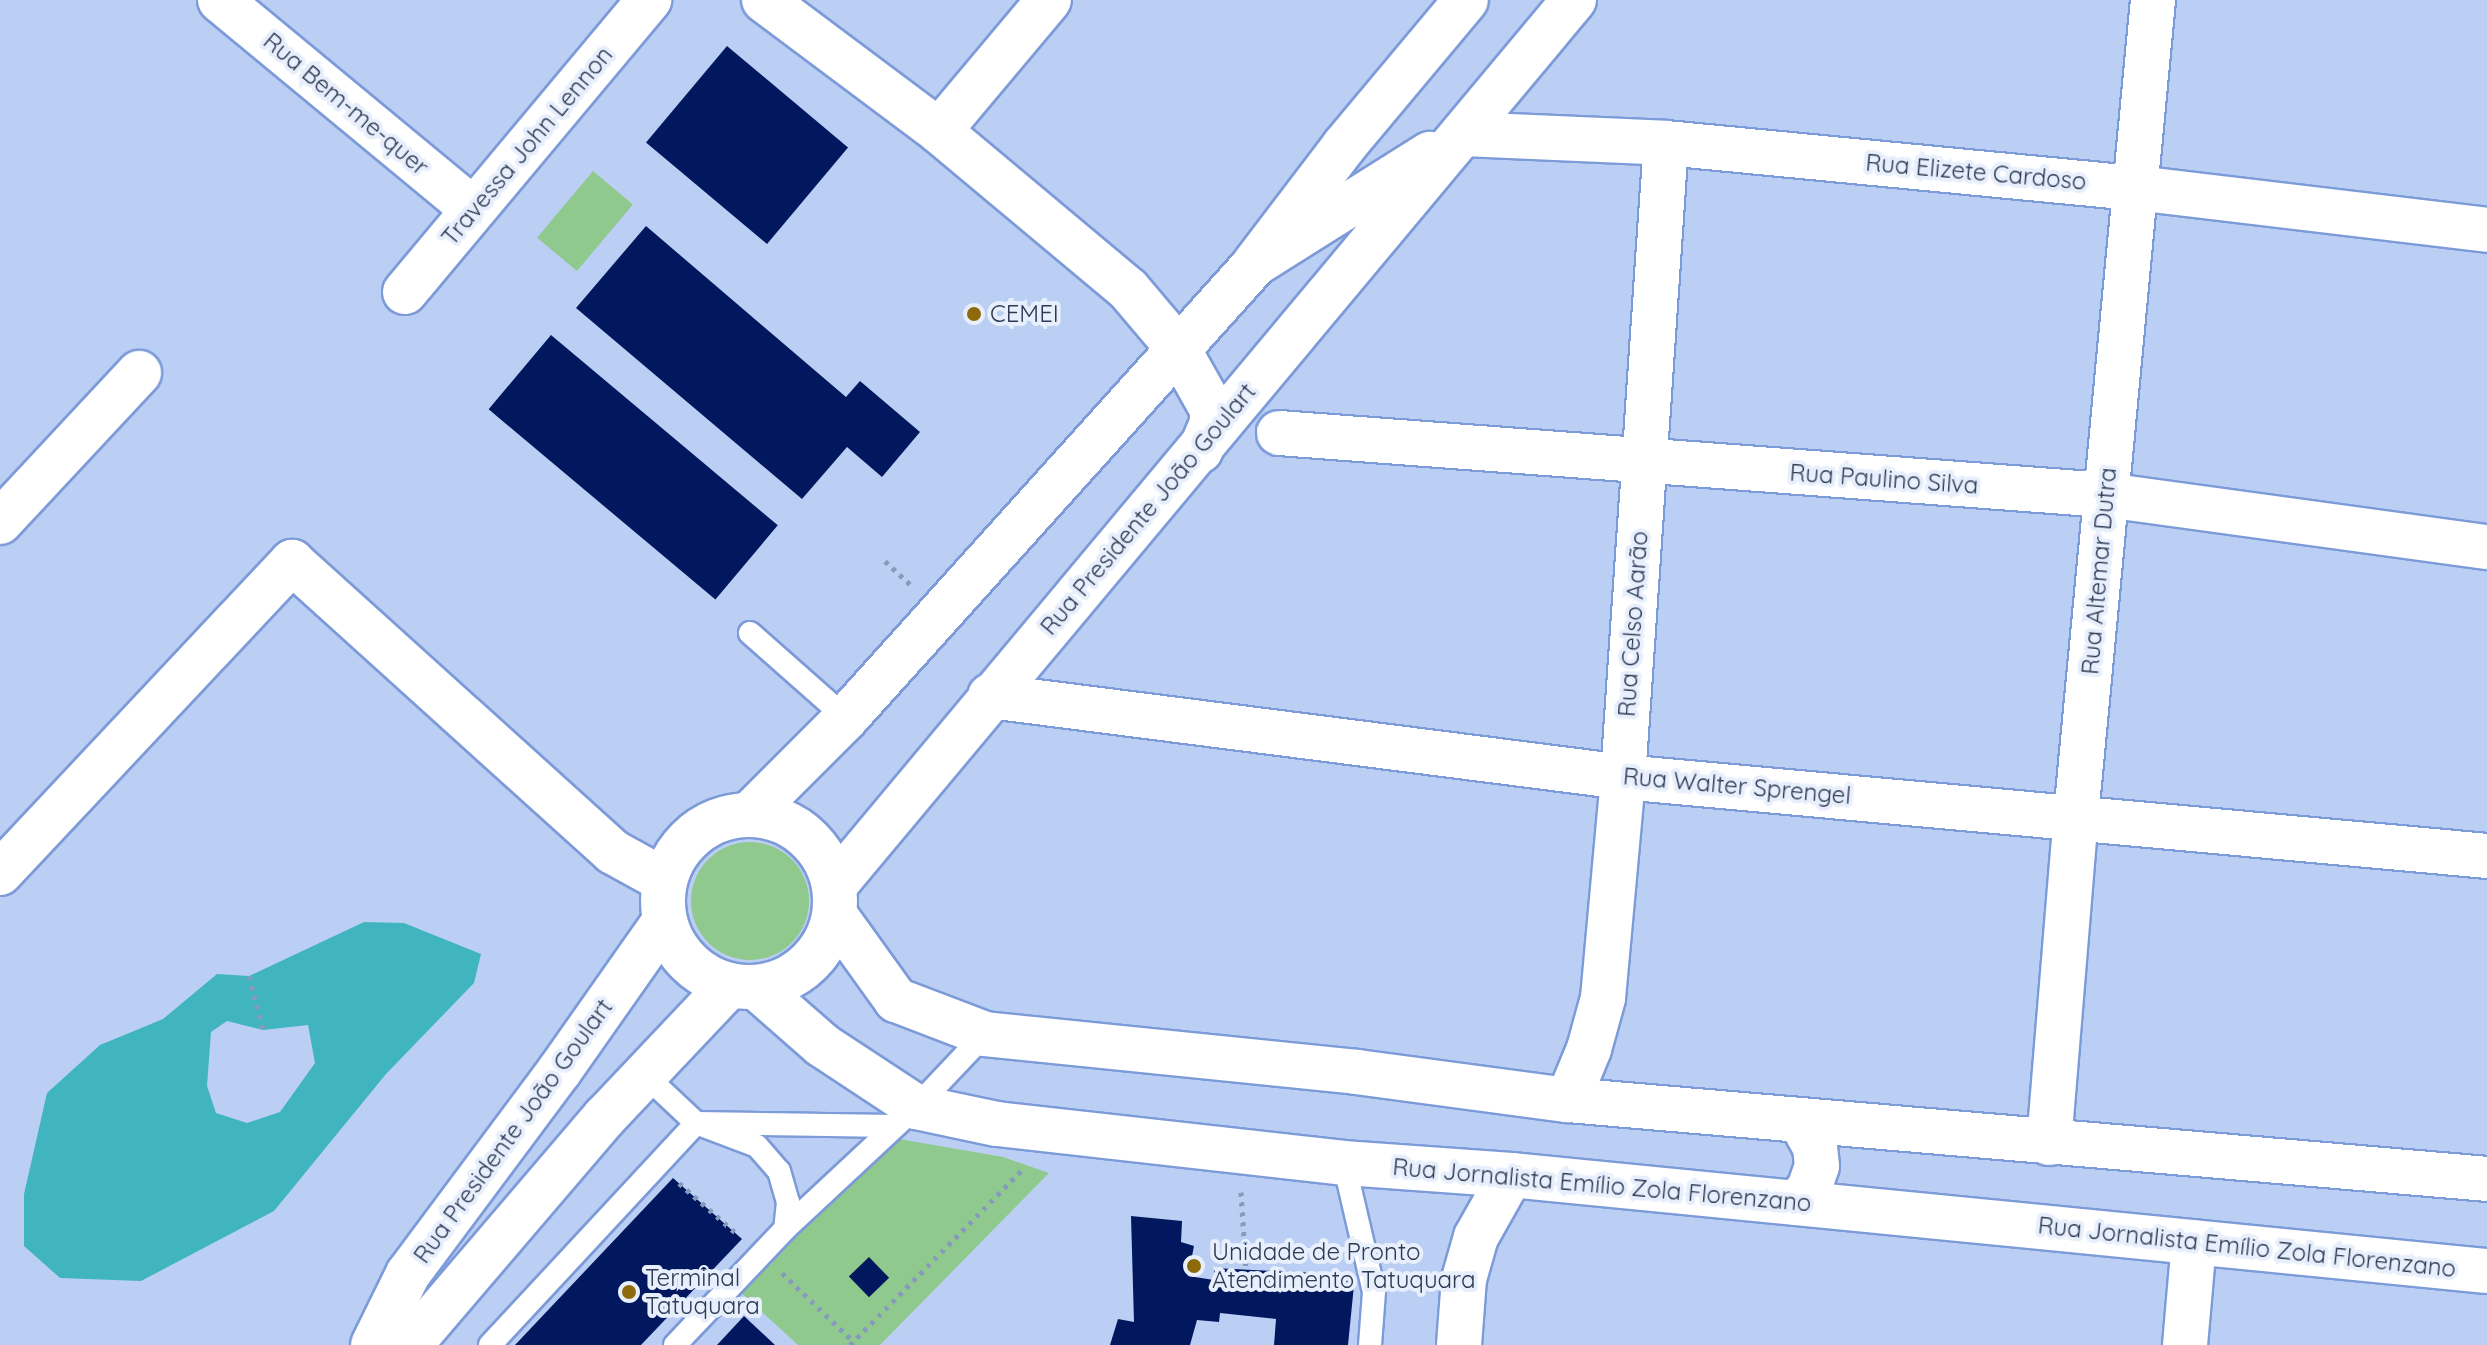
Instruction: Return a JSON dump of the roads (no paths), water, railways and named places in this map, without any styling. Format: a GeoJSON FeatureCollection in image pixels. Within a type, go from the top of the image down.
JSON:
{"type":"FeatureCollection","features":[{"type":"Feature","properties":{"kind":"street","name":"Rua Bem-me-quer"},"geometry":{"type":"LineString","coordinates":[[220,0],[473,209]]}},
{"type":"Feature","properties":{"kind":"street","name":"Travessa John Lennon"},"geometry":{"type":"LineString","coordinates":[[405,292],[649,0]]}},
{"type":"Feature","properties":{"kind":"street"},"geometry":{"type":"LineString","coordinates":[[764,0],[939,131],[1128,289],[1177,347],[1212,409],[1212,423],[1200,451]]}},
{"type":"Feature","properties":{"kind":"street"},"geometry":{"type":"LineString","coordinates":[[939,131],[1049,0]]}},
{"type":"Feature","properties":{"kind":"street","name":"Rua Presidente João Goulart"},"geometry":{"type":"LineString","coordinates":[[750,814],[846,718],[1255,264],[1344,146],[1466,0]]}},
{"type":"Feature","properties":{"kind":"street","name":"Rua Presidente João Goulart"},"geometry":{"type":"LineString","coordinates":[[410,1345],[605,1117],[646,1076],[743,987],[785,981],[809,965],[826,942],[835,900],[990,696],[1200,451],[1574,0]]}},
{"type":"Feature","properties":{"kind":"street","name":"Rua Altemar Dutra"},"geometry":{"type":"LineString","coordinates":[[2049,1143],[2076,816],[2153,0]]}},
{"type":"Feature","properties":{"kind":"street","name":"Rua Presidente João Goulart"},"geometry":{"type":"LineString","coordinates":[[1255,264],[1463,134]]}},
{"type":"Feature","properties":{"kind":"street","name":"Rua Elizete Cardoso"},"geometry":{"type":"LineString","coordinates":[[1463,134],[1666,143],[2136,188],[2487,230]]}},
{"type":"Feature","properties":{"kind":"street","name":"Rua Celso Aarão"},"geometry":{"type":"LineString","coordinates":[[1568,1100],[1589,1049],[1603,998],[1623,777],[1666,143]]}},
{"type":"Feature","properties":{"kind":"street"},"geometry":{"type":"LineString","coordinates":[[0,522],[139,373]]}},
{"type":"Feature","properties":{"kind":"street","name":"Rua Paulino Silva"},"geometry":{"type":"LineString","coordinates":[[1279,433],[2106,495],[2487,547]]}},
{"type":"Feature","properties":{"kind":"street"},"geometry":{"type":"LineString","coordinates":[[0,873],[292,562],[613,852],[664,880]]}},
{"type":"Feature","properties":{"kind":"street","name":"Rua Walter Sprengel"},"geometry":{"type":"LineString","coordinates":[[990,696],[1623,777],[2076,816],[2487,856]]}},
{"type":"Feature","properties":{"kind":"street"},"geometry":{"type":"LineString","coordinates":[[743,987],[707,978],[688,963],[674,945],[664,922],[664,880],[676,854],[696,832],[721,819],[750,814],[779,820],[805,835],[824,857],[835,900],[896,1000],[985,1034],[1357,1072],[1568,1100],[2487,1179]]}},
{"type":"Feature","properties":{"kind":"street","name":"Rua Presidente João Goulart"},"geometry":{"type":"LineString","coordinates":[[373,1345],[408,1274],[560,1070],[664,922]]}},
{"type":"Feature","properties":{"kind":"street","name":"Rua Jornalista Emílio Zola Florenzano"},"geometry":{"type":"LineString","coordinates":[[743,987],[822,1045],[905,1117],[997,1124],[1344,1163],[1511,1175],[2487,1271]]}},
{"type":"Feature","properties":{"kind":"street"},"geometry":{"type":"LineString","coordinates":[[1796,1203],[1809,1189],[1817,1166],[1815,1147],[1800,1120]]}},
{"type":"Feature","properties":{"kind":"street"},"geometry":{"type":"LineString","coordinates":[[1459,1345],[1464,1279],[1476,1237],[1511,1175]]}},
{"type":"Feature","properties":{"kind":"street"},"geometry":{"type":"LineString","coordinates":[[2185,1345],[2194,1242]]}},
{"type":"Feature","properties":{"kind":"lane"},"geometry":{"type":"LineString","coordinates":[[750,633],[846,718]]}},
{"type":"Feature","properties":{"kind":"lane"},"geometry":{"type":"LineString","coordinates":[[675,1345],[785,1229],[905,1117],[985,1034]]}},
{"type":"Feature","properties":{"kind":"lane"},"geometry":{"type":"LineString","coordinates":[[646,1076],[696,1123],[757,1146],[779,1171],[788,1202],[785,1229]]}},
{"type":"Feature","properties":{"kind":"lane"},"geometry":{"type":"LineString","coordinates":[[490,1345],[696,1123],[905,1117]]}},
{"type":"Feature","properties":{"kind":"lane"},"geometry":{"type":"LineString","coordinates":[[1344,1163],[1374,1292],[1370,1345]]}},
{"type":"Feature","properties":{"kind":"place","name":"CEMEI"},"geometry":{"type":"Point","coordinates":[974,314]}},
{"type":"Feature","properties":{"kind":"place","name":"Unidade de Pronto Atendimento Tatuquara"},"geometry":{"type":"Point","coordinates":[1194,1266]}},
{"type":"Feature","properties":{"kind":"place","name":"Terminal Tatuquara"},"geometry":{"type":"Point","coordinates":[629,1292]}}]}
